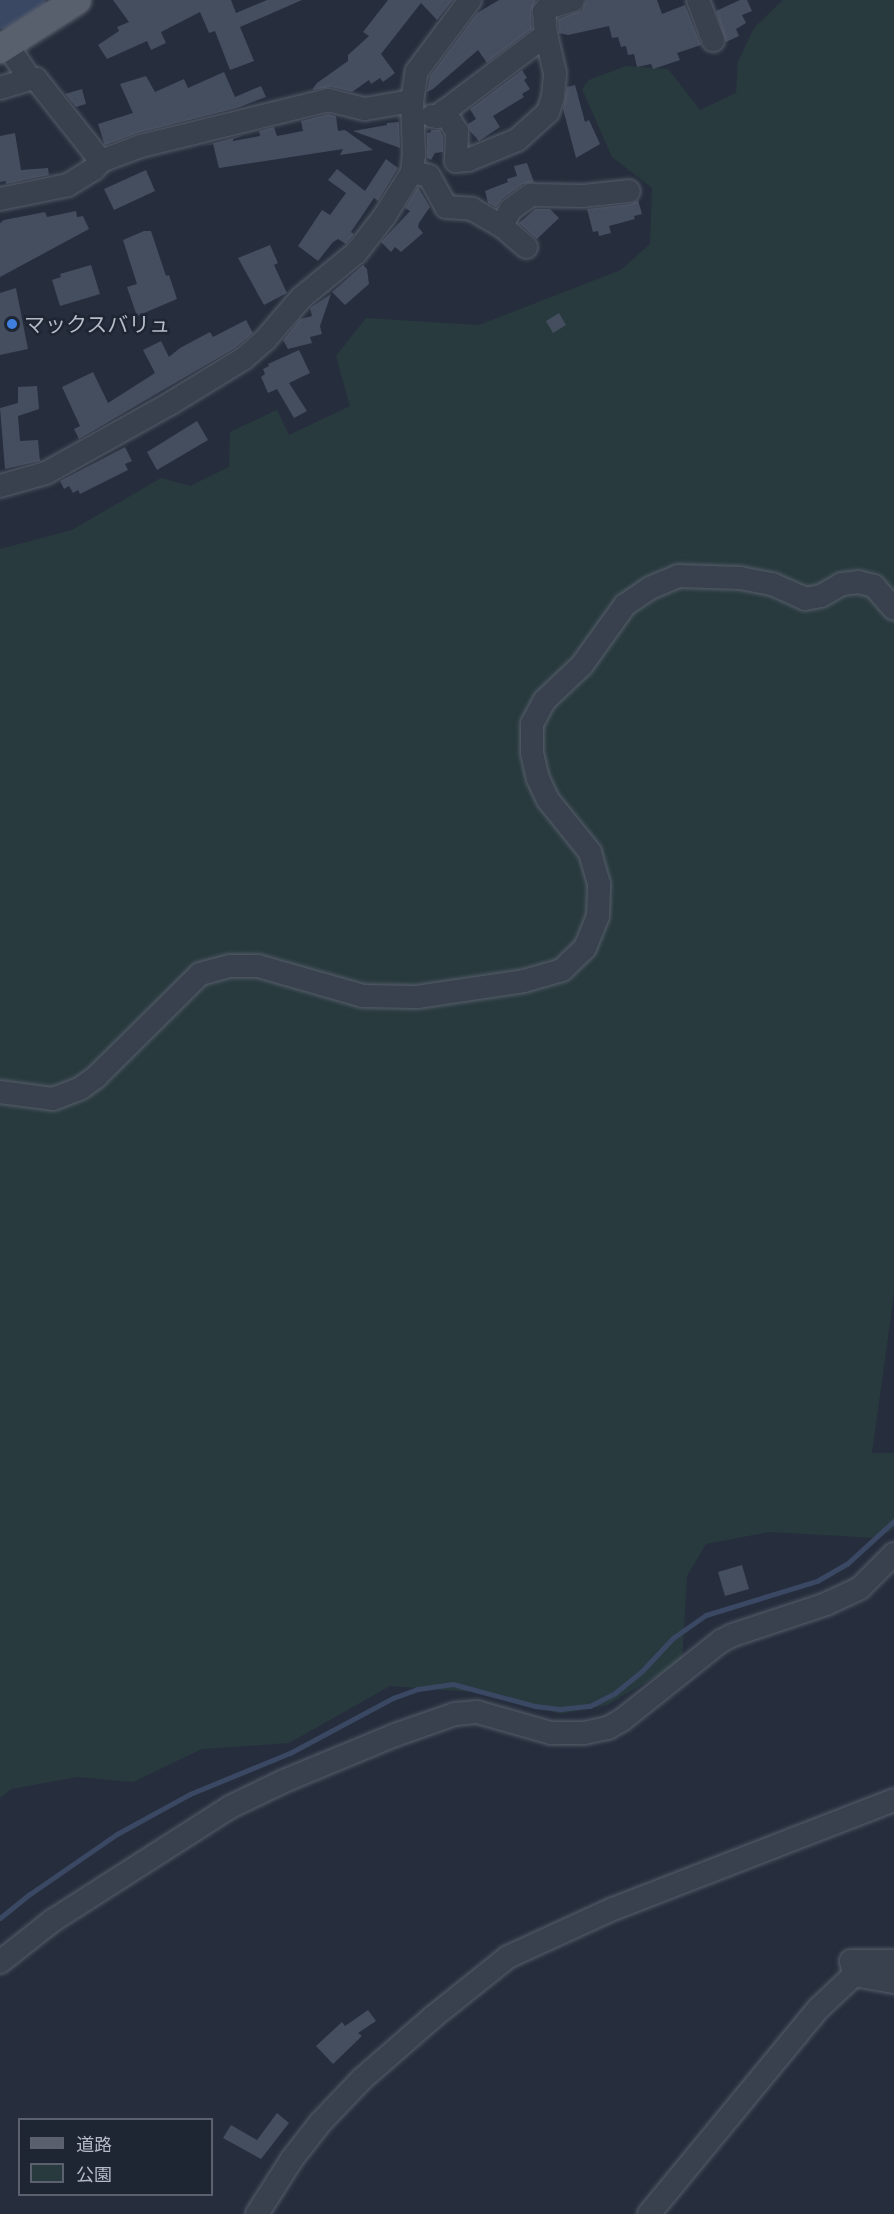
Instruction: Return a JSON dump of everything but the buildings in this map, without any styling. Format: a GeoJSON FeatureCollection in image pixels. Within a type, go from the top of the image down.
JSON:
{"type":"FeatureCollection","features":[{"type":"Feature","properties":{"kind":"main road"},"geometry":{"type":"LineString","coordinates":[[4,47],[77,0]]}},
{"type":"Feature","properties":{"kind":"street"},"geometry":{"type":"LineString","coordinates":[[0,486],[46,473],[243,359],[265,340],[301,298],[356,253],[384,218],[412,172],[412,107],[417,70],[470,0]]}},
{"type":"Feature","properties":{"kind":"street"},"geometry":{"type":"LineString","coordinates":[[444,111],[457,132],[456,161],[468,160],[517,140],[548,112],[553,98],[555,73],[546,35],[544,12],[547,8],[573,0]]}},
{"type":"Feature","properties":{"kind":"street"},"geometry":{"type":"LineString","coordinates":[[698,0],[713,40]]}},
{"type":"Feature","properties":{"kind":"street"},"geometry":{"type":"LineString","coordinates":[[0,199],[68,185],[94,169],[101,161],[141,146],[328,100],[365,109],[412,107],[437,117],[546,35]]}},
{"type":"Feature","properties":{"kind":"street"},"geometry":{"type":"LineString","coordinates":[[4,47],[30,79]]}},
{"type":"Feature","properties":{"kind":"street"},"geometry":{"type":"LineString","coordinates":[[0,88],[36,79],[101,161]]}},
{"type":"Feature","properties":{"kind":"street"},"geometry":{"type":"LineString","coordinates":[[412,172],[429,176],[446,207],[472,208],[502,226],[526,247]]}},
{"type":"Feature","properties":{"kind":"street"},"geometry":{"type":"LineString","coordinates":[[502,226],[510,210],[538,194],[583,196],[629,191]]}},
{"type":"Feature","properties":{"kind":"street"},"geometry":{"type":"LineString","coordinates":[[0,1092],[53,1099],[81,1088],[96,1077],[200,974],[230,966],[258,966],[363,996],[417,997],[524,981],[562,970],[585,948],[598,916],[599,884],[590,852],[548,800],[538,779],[532,752],[532,724],[545,700],[582,665],[625,605],[650,588],[678,576],[740,578],[772,584],[805,599],[821,596],[842,584],[858,582],[874,586],[894,609]]}},
{"type":"Feature","properties":{"kind":"street"},"geometry":{"type":"LineString","coordinates":[[0,1962],[52,1921],[230,1807],[284,1781],[394,1734],[456,1714],[477,1712],[551,1733],[584,1733],[608,1728],[622,1720],[721,1641],[826,1604],[860,1588],[894,1554]]}},
{"type":"Feature","properties":{"kind":"street"},"geometry":{"type":"LineString","coordinates":[[257,2214],[299,2150],[320,2123],[362,2079],[432,2017],[508,1957],[613,1909],[894,1800]]}},
{"type":"Feature","properties":{"kind":"street"},"geometry":{"type":"LineString","coordinates":[[854,1975],[851,1961],[894,1961]]}},
{"type":"Feature","properties":{"kind":"street"},"geometry":{"type":"LineString","coordinates":[[854,1975],[894,1982]]}},
{"type":"Feature","properties":{"kind":"street"},"geometry":{"type":"LineString","coordinates":[[649,2214],[818,2009],[854,1975]]}},
{"type":"Feature","properties":{"kind":"green space"},"geometry":{"type":"Polygon","coordinates":[[[783,0],[894,0],[894,1293],[872,1453],[894,1453],[894,1529],[877,1538],[769,1532],[706,1544],[687,1576],[682,1661],[607,1705],[560,1714],[499,1694],[390,1686],[289,1743],[202,1749],[133,1782],[77,1777],[11,1789],[0,1798],[0,549],[72,530],[161,478],[190,486],[229,467],[230,432],[277,410],[289,435],[350,406],[336,356],[366,318],[479,325],[621,270],[650,244],[652,188],[612,157],[582,89],[589,80],[626,66],[668,69],[700,110],[736,93],[738,62],[754,28],[783,0]]]}},
{"type":"Feature","properties":{"kind":"waterway"},"geometry":{"type":"LineString","coordinates":[[0,15],[32,0]]}},
{"type":"Feature","properties":{"kind":"waterway"},"geometry":{"type":"LineString","coordinates":[[0,1918],[30,1894],[117,1834],[190,1794],[290,1753],[393,1698],[418,1689],[453,1684],[535,1706],[560,1709],[590,1706],[615,1693],[643,1670],[673,1638],[706,1615],[817,1581],[847,1564],[894,1521]]}},
{"type":"Feature","properties":{"kind":"place","name":"マックスバリュ"},"geometry":{"type":"Point","coordinates":[12,324]}}]}
